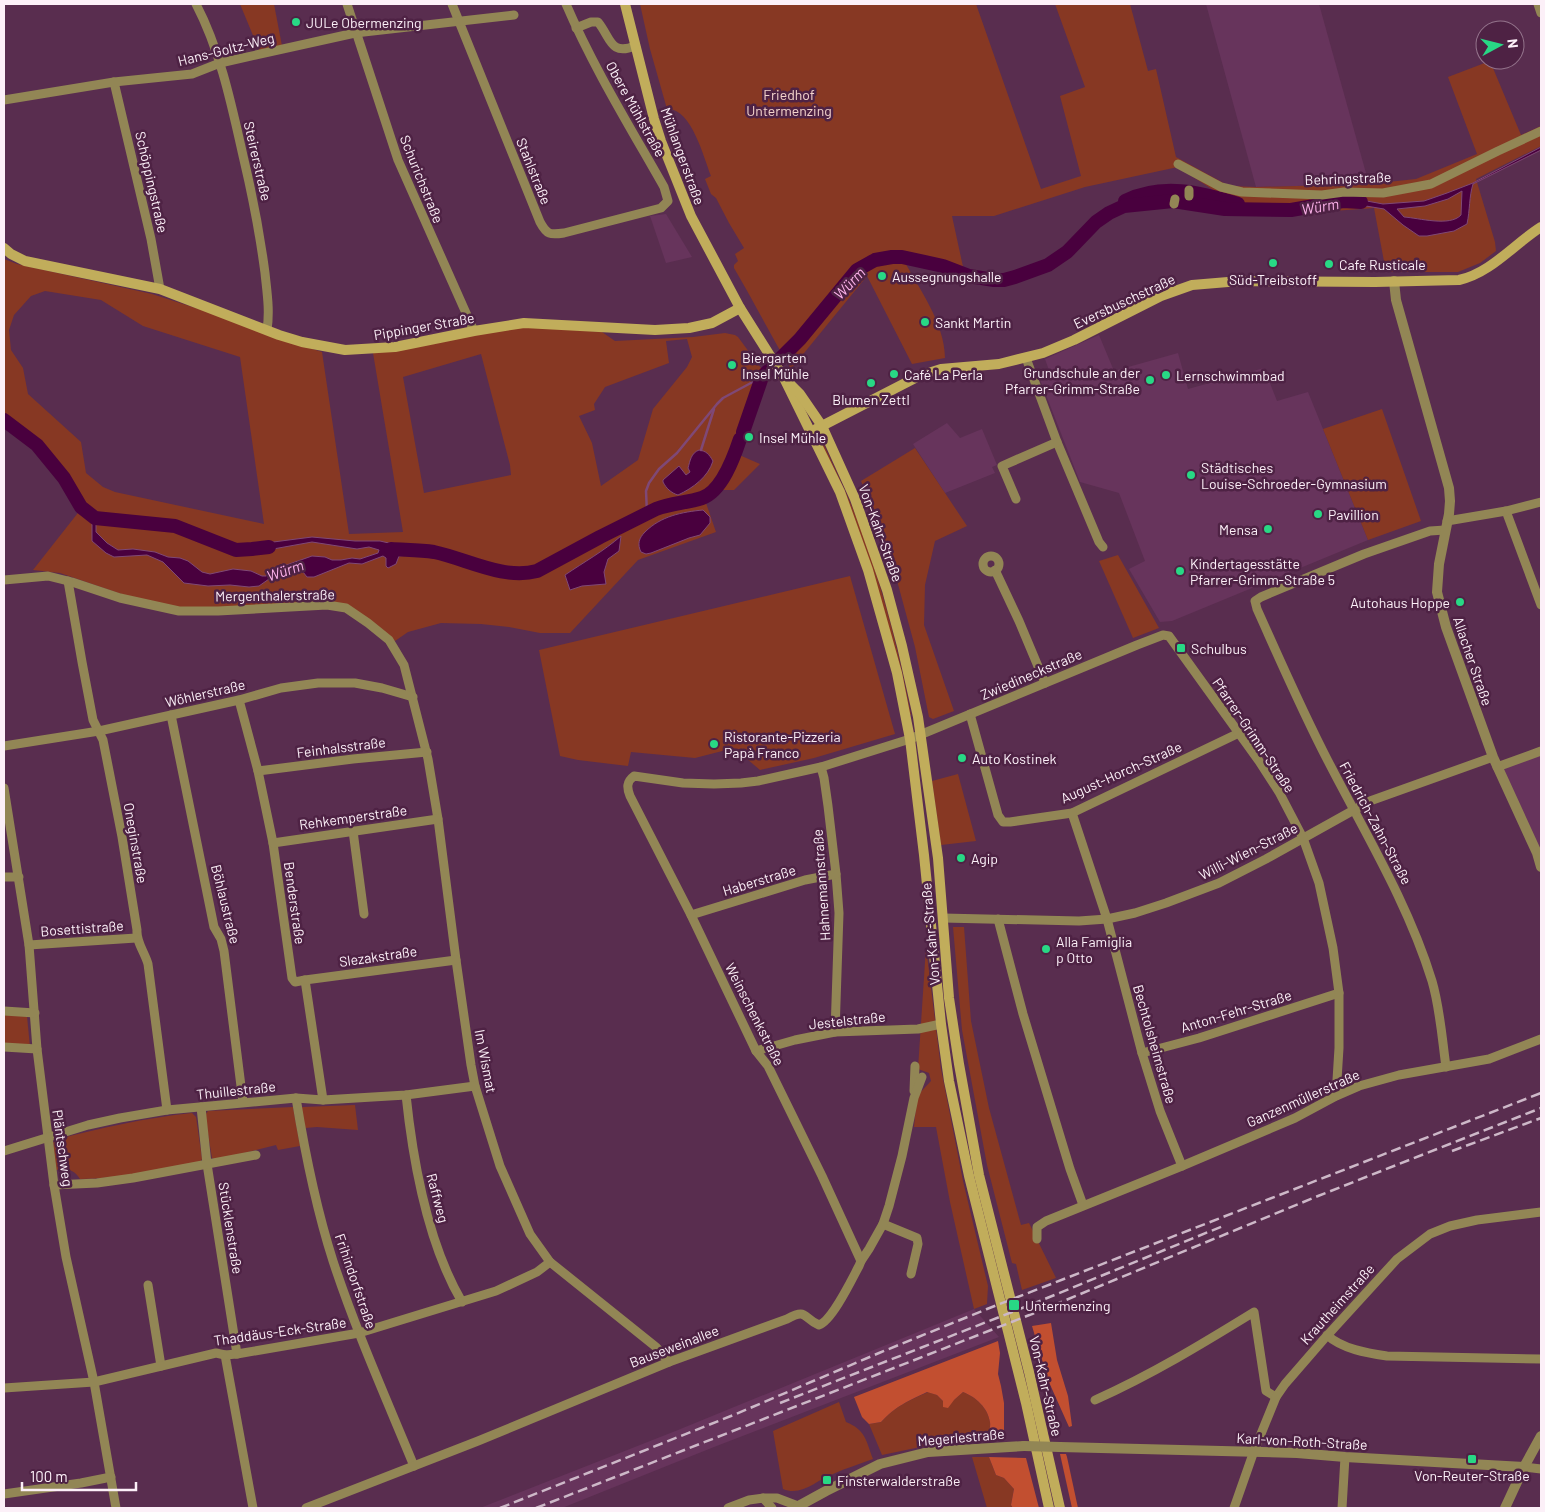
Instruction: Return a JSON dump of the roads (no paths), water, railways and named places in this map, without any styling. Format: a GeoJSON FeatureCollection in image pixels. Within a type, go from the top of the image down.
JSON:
{"type":"FeatureCollection","features":[{"type":"Feature","properties":{"kind":"main road","name":"Mühlangerstraße"},"geometry":{"type":"LineString","coordinates":[[625,4],[654,119],[664,150],[691,216],[740,308]]}},
{"type":"Feature","properties":{"kind":"main road","name":"Eversbuschstraße"},"geometry":{"type":"LineString","coordinates":[[810,432],[921,375],[941,369],[992,365],[1026,358],[1074,340],[1161,296],[1192,285],[1240,281],[1375,282],[1453,280],[1471,276],[1492,264],[1541,227]]}},
{"type":"Feature","properties":{"kind":"main road","name":"Pippinger Straße"},"geometry":{"type":"LineString","coordinates":[[4,248],[25,261],[160,289],[302,342],[326,348],[345,350],[395,347],[524,323],[647,330],[689,328],[712,323],[740,308]]}},
{"type":"Feature","properties":{"kind":"main road","name":"Von-Kahr-Straße"},"geometry":{"type":"LineString","coordinates":[[740,308],[784,378],[840,492],[865,560],[897,672],[910,739],[949,1081],[968,1176],[1026,1403],[1049,1508]]}},
{"type":"Feature","properties":{"kind":"main road","name":"Von-Kahr-Straße"},"geometry":{"type":"LineString","coordinates":[[784,378],[800,394],[822,426],[856,500],[887,590],[902,646],[921,734],[938,858],[949,998],[958,1064],[979,1175],[1029,1372],[1060,1508]]}},
{"type":"Feature","properties":{"kind":"street","name":"Steirerstraße"},"geometry":{"type":"LineString","coordinates":[[196,4],[220,63],[256,214],[269,312],[267,330]]}},
{"type":"Feature","properties":{"kind":"street","name":"Schurichstraße"},"geometry":{"type":"LineString","coordinates":[[346,4],[398,160],[474,331]]}},
{"type":"Feature","properties":{"kind":"street","name":"Stahlstraße"},"geometry":{"type":"LineString","coordinates":[[452,4],[545,231],[552,235],[564,233],[633,216],[661,208],[665,205]]}},
{"type":"Feature","properties":{"kind":"street","name":"Obere Mühlstraße"},"geometry":{"type":"LineString","coordinates":[[566,4],[576,28],[664,188],[668,202],[665,205]]}},
{"type":"Feature","properties":{"kind":"street"},"geometry":{"type":"LineString","coordinates":[[1538,4],[1541,13]]}},
{"type":"Feature","properties":{"kind":"street","name":"Hans-Goltz-Weg"},"geometry":{"type":"LineString","coordinates":[[4,100],[114,82],[192,74],[220,63],[355,33],[514,15]]}},
{"type":"Feature","properties":{"kind":"street","name":"Obere Mühlstraße"},"geometry":{"type":"LineString","coordinates":[[576,28],[591,22],[598,22],[613,46],[618,49],[627,49],[635,46]]}},
{"type":"Feature","properties":{"kind":"street","name":"Schöppingstraße"},"geometry":{"type":"LineString","coordinates":[[114,82],[151,239],[160,289]]}},
{"type":"Feature","properties":{"kind":"street","name":"Behringstraße"},"geometry":{"type":"LineString","coordinates":[[1178,164],[1221,186],[1242,192],[1322,195],[1344,192],[1383,193],[1431,184],[1498,150],[1541,131]]}},
{"type":"Feature","properties":{"kind":"street","name":"Allacher Straße"},"geometry":{"type":"LineString","coordinates":[[1394,281],[1396,300],[1447,481],[1450,501],[1437,580],[1437,592],[1448,634],[1493,757],[1537,853],[1541,867]]}},
{"type":"Feature","properties":{"kind":"street"},"geometry":{"type":"LineString","coordinates":[[1026,358],[1057,442],[1095,534],[1103,547]]}},
{"type":"Feature","properties":{"kind":"street"},"geometry":{"type":"LineString","coordinates":[[1016,499],[1002,466],[1057,442]]}},
{"type":"Feature","properties":{"kind":"street"},"geometry":{"type":"LineString","coordinates":[[1446,526],[1541,502]]}},
{"type":"Feature","properties":{"kind":"street"},"geometry":{"type":"LineString","coordinates":[[1506,511],[1541,605]]}},
{"type":"Feature","properties":{"kind":"street","name":"Friedrich-Zahn-Straße"},"geometry":{"type":"LineString","coordinates":[[1446,526],[1364,554],[1260,597],[1255,601],[1257,610],[1286,674],[1327,759],[1397,890],[1424,955],[1433,983],[1446,1067]]}},
{"type":"Feature","properties":{"kind":"street"},"geometry":{"type":"LineString","coordinates":[[995,570],[1045,684]]}},
{"type":"Feature","properties":{"kind":"street","name":"Mergenthalerstraße"},"geometry":{"type":"LineString","coordinates":[[4,580],[48,576],[120,598],[179,610],[218,611],[320,605],[346,608],[389,640],[404,665],[413,697]]}},
{"type":"Feature","properties":{"kind":"street","name":"Oneginstraße"},"geometry":{"type":"LineString","coordinates":[[68,581],[94,720],[103,740],[122,837],[136,938],[148,964],[167,1110]]}},
{"type":"Feature","properties":{"kind":"street","name":"Zwiedineckstraße"},"geometry":{"type":"LineString","coordinates":[[629,779],[634,776],[683,783],[741,783],[821,767],[910,739],[1163,635]]}},
{"type":"Feature","properties":{"kind":"street","name":"Pfarrer-Grimm-Straße"},"geometry":{"type":"LineString","coordinates":[[1163,635],[1169,636],[1174,642],[1275,785],[1303,838],[1319,883],[1333,948],[1339,993],[1339,1048],[1336,1096]]}},
{"type":"Feature","properties":{"kind":"street","name":"Wöhlerstraße"},"geometry":{"type":"LineString","coordinates":[[4,746],[99,732],[239,700],[281,688],[318,683],[355,683],[413,697]]}},
{"type":"Feature","properties":{"kind":"street","name":"Im Wismat"},"geometry":{"type":"LineString","coordinates":[[413,697],[427,752],[438,819],[456,960],[475,1086],[500,1166],[530,1234],[550,1262],[656,1347],[669,1362]]}},
{"type":"Feature","properties":{"kind":"street","name":"Benderstraße"},"geometry":{"type":"LineString","coordinates":[[239,700],[258,771],[273,843],[292,978],[295,982],[305,980]]}},
{"type":"Feature","properties":{"kind":"street","name":"August-Horch-Straße"},"geometry":{"type":"LineString","coordinates":[[970,714],[998,816],[1003,822],[1072,813],[1239,733]]}},
{"type":"Feature","properties":{"kind":"street","name":"Böhlaustraße"},"geometry":{"type":"LineString","coordinates":[[171,715],[214,927],[221,939],[224,952],[242,1102]]}},
{"type":"Feature","properties":{"kind":"street"},"geometry":{"type":"LineString","coordinates":[[1497,767],[1541,751]]}},
{"type":"Feature","properties":{"kind":"street","name":"Feinhalsstraße"},"geometry":{"type":"LineString","coordinates":[[258,771],[427,752]]}},
{"type":"Feature","properties":{"kind":"street","name":"Willi-Wien-Straße"},"geometry":{"type":"LineString","coordinates":[[943,918],[1079,921],[1107,919],[1136,913],[1166,904],[1219,883],[1266,860],[1370,801],[1493,757]]}},
{"type":"Feature","properties":{"kind":"street","name":"Hahnemannstraße"},"geometry":{"type":"LineString","coordinates":[[821,767],[828,806],[839,912],[834,1032]]}},
{"type":"Feature","properties":{"kind":"street","name":"Weinschenkstraße"},"geometry":{"type":"LineString","coordinates":[[629,779],[627,787],[630,796],[756,1051],[768,1066],[822,1176],[860,1261]]}},
{"type":"Feature","properties":{"kind":"street","name":"Pläntschweg"},"geometry":{"type":"LineString","coordinates":[[4,788],[28,945],[37,1049],[54,1185],[66,1257],[94,1382],[116,1508]]}},
{"type":"Feature","properties":{"kind":"street","name":"Bechtolsheimstraße"},"geometry":{"type":"LineString","coordinates":[[1072,813],[1107,919],[1142,1053],[1160,1111],[1182,1166]]}},
{"type":"Feature","properties":{"kind":"street","name":"Rehkemperstraße"},"geometry":{"type":"LineString","coordinates":[[273,843],[438,819]]}},
{"type":"Feature","properties":{"kind":"street"},"geometry":{"type":"LineString","coordinates":[[354,831],[364,914]]}},
{"type":"Feature","properties":{"kind":"street","name":"Haberstraße"},"geometry":{"type":"LineString","coordinates":[[690,916],[805,880],[836,874]]}},
{"type":"Feature","properties":{"kind":"street"},"geometry":{"type":"LineString","coordinates":[[4,877],[19,877]]}},
{"type":"Feature","properties":{"kind":"street"},"geometry":{"type":"LineString","coordinates":[[998,919],[1029,1032],[1070,1169],[1083,1205]]}},
{"type":"Feature","properties":{"kind":"street","name":"Bosettistraße"},"geometry":{"type":"LineString","coordinates":[[28,945],[136,938]]}},
{"type":"Feature","properties":{"kind":"street","name":"Slezakstraße"},"geometry":{"type":"LineString","coordinates":[[305,980],[456,960]]}},
{"type":"Feature","properties":{"kind":"street"},"geometry":{"type":"LineString","coordinates":[[305,980],[323,1100]]}},
{"type":"Feature","properties":{"kind":"street","name":"Anton-Fehr-Straße"},"geometry":{"type":"LineString","coordinates":[[1142,1053],[1199,1038],[1339,993]]}},
{"type":"Feature","properties":{"kind":"street"},"geometry":{"type":"LineString","coordinates":[[4,1011],[35,1013]]}},
{"type":"Feature","properties":{"kind":"street","name":"Jestelstraße"},"geometry":{"type":"LineString","coordinates":[[756,1051],[834,1032],[918,1029],[941,1024]]}},
{"type":"Feature","properties":{"kind":"street","name":"Ganzenmüllerstraße"},"geometry":{"type":"LineString","coordinates":[[1036,1239],[1037,1227],[1046,1221],[1295,1118],[1359,1086],[1399,1075],[1489,1059],[1541,1039]]}},
{"type":"Feature","properties":{"kind":"street"},"geometry":{"type":"LineString","coordinates":[[4,1047],[37,1049]]}},
{"type":"Feature","properties":{"kind":"street","name":"Bauseweinallee"},"geometry":{"type":"LineString","coordinates":[[914,1098],[915,1066]]}},
{"type":"Feature","properties":{"kind":"street","name":"Bauseweinallee"},"geometry":{"type":"LineString","coordinates":[[306,1508],[669,1362],[787,1319],[797,1313],[805,1314],[815,1323],[822,1324],[827,1321],[883,1224],[900,1164],[914,1098],[922,1077]]}},
{"type":"Feature","properties":{"kind":"street","name":"Thuillestraße"},"geometry":{"type":"LineString","coordinates":[[4,1151],[104,1121],[167,1110],[296,1098],[323,1100],[406,1095],[475,1086]]}},
{"type":"Feature","properties":{"kind":"street","name":"Raffweg"},"geometry":{"type":"LineString","coordinates":[[406,1095],[410,1139],[427,1212],[441,1258],[451,1283],[462,1302]]}},
{"type":"Feature","properties":{"kind":"street","name":"Frihindorfstraße"},"geometry":{"type":"LineString","coordinates":[[296,1098],[306,1154],[333,1260],[359,1333],[414,1466]]}},
{"type":"Feature","properties":{"kind":"street","name":"Stücklenstraße"},"geometry":{"type":"LineString","coordinates":[[201,1107],[207,1164],[237,1354]]}},
{"type":"Feature","properties":{"kind":"street"},"geometry":{"type":"LineString","coordinates":[[54,1185],[97,1183],[133,1178],[256,1155]]}},
{"type":"Feature","properties":{"kind":"street","name":"Krautheimstraße"},"geometry":{"type":"LineString","coordinates":[[1234,1508],[1276,1397],[1327,1335],[1398,1258],[1430,1234],[1450,1226],[1465,1222],[1541,1212]]}},
{"type":"Feature","properties":{"kind":"street"},"geometry":{"type":"LineString","coordinates":[[883,1224],[917,1238],[918,1244],[911,1274]]}},
{"type":"Feature","properties":{"kind":"street","name":"Thaddäus-Eck-Straße"},"geometry":{"type":"LineString","coordinates":[[4,1388],[94,1382],[216,1353],[225,1355],[237,1354],[359,1333],[496,1291],[536,1272],[550,1262]]}},
{"type":"Feature","properties":{"kind":"street"},"geometry":{"type":"LineString","coordinates":[[148,1285],[161,1366]]}},
{"type":"Feature","properties":{"kind":"street"},"geometry":{"type":"LineString","coordinates":[[1095,1400],[1175,1360],[1254,1312],[1266,1391],[1276,1397]]}},
{"type":"Feature","properties":{"kind":"street"},"geometry":{"type":"LineString","coordinates":[[1327,1335],[1334,1342],[1367,1353],[1387,1356],[1541,1359]]}},
{"type":"Feature","properties":{"kind":"street"},"geometry":{"type":"LineString","coordinates":[[225,1355],[253,1508]]}},
{"type":"Feature","properties":{"kind":"street"},"geometry":{"type":"LineString","coordinates":[[1505,1508],[1541,1436]]}},
{"type":"Feature","properties":{"kind":"street","name":"Megerlestraße"},"geometry":{"type":"LineString","coordinates":[[798,1507],[880,1464],[928,1452],[1024,1446],[1078,1447]]}},
{"type":"Feature","properties":{"kind":"street","name":"Karl-von-Roth-Straße"},"geometry":{"type":"LineString","coordinates":[[1078,1447],[1254,1451],[1524,1467]]}},
{"type":"Feature","properties":{"kind":"street"},"geometry":{"type":"LineString","coordinates":[[1342,1508],[1345,1457]]}},
{"type":"Feature","properties":{"kind":"street"},"geometry":{"type":"LineString","coordinates":[[1524,1467],[1541,1469]]}},
{"type":"Feature","properties":{"kind":"street"},"geometry":{"type":"LineString","coordinates":[[4,1494],[111,1477]]}},
{"type":"Feature","properties":{"kind":"street"},"geometry":{"type":"LineString","coordinates":[[763,1498],[772,1508]]}},
{"type":"Feature","properties":{"kind":"street"},"geometry":{"type":"LineString","coordinates":[[728,1508],[750,1500],[763,1498],[777,1498],[798,1507]]}},
{"type":"Feature","properties":{"kind":"water"},"geometry":{"type":"Polygon","coordinates":[[[1541,147],[1541,150],[1473,184],[1467,224],[1454,231],[1419,236],[1384,209],[1342,202],[1342,200],[1356,199],[1383,204],[1424,201],[1473,183],[1541,147]],[[1462,191],[1448,199],[1425,206],[1397,209],[1404,217],[1434,221],[1450,221],[1461,215],[1462,191]]]}},
{"type":"Feature","properties":{"kind":"water"},"geometry":{"type":"Polygon","coordinates":[[[699,450],[707,453],[713,461],[708,472],[689,489],[678,495],[673,493],[663,480],[679,466],[686,475],[690,472],[688,468],[691,458],[699,450]]]}},
{"type":"Feature","properties":{"kind":"water"},"geometry":{"type":"Polygon","coordinates":[[[703,510],[710,517],[710,523],[700,535],[651,553],[641,552],[639,546],[640,539],[643,534],[658,522],[687,512],[703,510]]]}},
{"type":"Feature","properties":{"kind":"water"},"geometry":{"type":"Polygon","coordinates":[[[92,519],[96,520],[96,532],[107,543],[118,550],[133,549],[180,558],[188,561],[202,572],[210,574],[233,569],[251,571],[266,576],[278,568],[312,556],[325,557],[332,560],[360,559],[378,553],[379,550],[369,547],[357,549],[312,542],[251,553],[250,545],[312,537],[380,541],[409,545],[408,555],[399,556],[396,564],[388,568],[386,566],[386,558],[383,556],[362,564],[349,563],[314,577],[307,577],[299,567],[294,567],[279,572],[259,586],[208,586],[184,583],[163,562],[147,555],[114,557],[106,553],[92,541],[92,519]]]}},
{"type":"Feature","properties":{"kind":"water"},"geometry":{"type":"Polygon","coordinates":[[[621,536],[619,551],[608,559],[604,572],[606,584],[582,586],[570,590],[565,575],[601,552],[621,536]]]}},
{"type":"Feature","properties":{"kind":"waterway","name":"Würm"},"geometry":{"type":"LineString","coordinates":[[1125,201],[1153,192],[1181,191],[1210,196],[1238,204]]}},
{"type":"Feature","properties":{"kind":"waterway","name":"Würm"},"geometry":{"type":"LineString","coordinates":[[743,432],[762,377],[800,339],[857,270],[875,260],[902,257],[943,266],[969,276],[1004,280],[1048,265],[1067,252],[1096,222],[1124,206],[1173,201],[1225,209],[1291,210],[1343,201],[1361,202]]}},
{"type":"Feature","properties":{"kind":"waterway","name":"Würm"},"geometry":{"type":"LineString","coordinates":[[647,513],[646,491],[659,469],[677,453],[723,398],[762,377]]}},
{"type":"Feature","properties":{"kind":"waterway"},"geometry":{"type":"LineString","coordinates":[[701,450],[714,409]]}},
{"type":"Feature","properties":{"kind":"waterway","name":"Würm"},"geometry":{"type":"LineString","coordinates":[[4,420],[37,445],[64,478],[81,507],[95,518],[175,526],[236,550],[269,547]]}},
{"type":"Feature","properties":{"kind":"waterway","name":"Würm"},"geometry":{"type":"LineString","coordinates":[[391,549],[434,552],[485,568],[511,573],[537,571],[656,509],[696,500],[709,494],[716,488],[726,473],[740,439]]}},
{"type":"Feature","properties":{"kind":"railway"},"geometry":{"type":"LineString","coordinates":[[500,1508],[736,1414],[987,1309],[1541,1093]]}},
{"type":"Feature","properties":{"kind":"railway"},"geometry":{"type":"LineString","coordinates":[[536,1508],[1032,1314],[1318,1196],[1541,1108]]}},
{"type":"Feature","properties":{"kind":"railway"},"geometry":{"type":"LineString","coordinates":[[1452,1151],[1541,1118]]}},
{"type":"Feature","properties":{"kind":"railway"},"geometry":{"type":"LineString","coordinates":[[780,1403],[1030,1305],[1223,1226]]}},
{"type":"Feature","properties":{"kind":"place","name":"JULe Obermenzing"},"geometry":{"type":"Point","coordinates":[296,22]}},
{"type":"Feature","properties":{"kind":"place","name":"Süd-Treibstoff"},"geometry":{"type":"Point","coordinates":[1273,263]}},
{"type":"Feature","properties":{"kind":"place","name":"Cafe Rusticale"},"geometry":{"type":"Point","coordinates":[1329,264]}},
{"type":"Feature","properties":{"kind":"place","name":"Aussegnungshalle"},"geometry":{"type":"Point","coordinates":[882,276]}},
{"type":"Feature","properties":{"kind":"place","name":"Sankt Martin"},"geometry":{"type":"Point","coordinates":[925,322]}},
{"type":"Feature","properties":{"kind":"place","name":"Biergarten Insel Mühle"},"geometry":{"type":"Point","coordinates":[732,365]}},
{"type":"Feature","properties":{"kind":"place","name":"Café La Perla"},"geometry":{"type":"Point","coordinates":[894,374]}},
{"type":"Feature","properties":{"kind":"place","name":"Lernschwimmbad"},"geometry":{"type":"Point","coordinates":[1166,375]}},
{"type":"Feature","properties":{"kind":"place","name":"Grundschule an der Pfarrer-Grimm-Straße"},"geometry":{"type":"Point","coordinates":[1150,380]}},
{"type":"Feature","properties":{"kind":"place","name":"Blumen Zettl"},"geometry":{"type":"Point","coordinates":[871,383]}},
{"type":"Feature","properties":{"kind":"place","name":"Insel Mühle"},"geometry":{"type":"Point","coordinates":[749,437]}},
{"type":"Feature","properties":{"kind":"place","name":"Städtisches Louise-Schroeder-Gymnasium"},"geometry":{"type":"Point","coordinates":[1191,475]}},
{"type":"Feature","properties":{"kind":"place","name":"Pavillion"},"geometry":{"type":"Point","coordinates":[1318,514]}},
{"type":"Feature","properties":{"kind":"place","name":"Mensa"},"geometry":{"type":"Point","coordinates":[1268,529]}},
{"type":"Feature","properties":{"kind":"place","name":"Kindertagesstätte Pfarrer-Grimm-Straße 5"},"geometry":{"type":"Point","coordinates":[1180,571]}},
{"type":"Feature","properties":{"kind":"place","name":"Autohaus Hoppe"},"geometry":{"type":"Point","coordinates":[1460,602]}},
{"type":"Feature","properties":{"kind":"place","name":"Schulbus"},"geometry":{"type":"Point","coordinates":[1181,648]}},
{"type":"Feature","properties":{"kind":"place","name":"Ristorante-Pizzeria Papà Franco"},"geometry":{"type":"Point","coordinates":[714,744]}},
{"type":"Feature","properties":{"kind":"place","name":"Auto Kostinek"},"geometry":{"type":"Point","coordinates":[962,758]}},
{"type":"Feature","properties":{"kind":"place","name":"Agip"},"geometry":{"type":"Point","coordinates":[961,858]}},
{"type":"Feature","properties":{"kind":"place","name":"Alla Famiglia p Otto"},"geometry":{"type":"Point","coordinates":[1046,949]}},
{"type":"Feature","properties":{"kind":"place","name":"Untermenzing"},"geometry":{"type":"Point","coordinates":[1014,1305]}},
{"type":"Feature","properties":{"kind":"place","name":"Von-Reuter-Straße"},"geometry":{"type":"Point","coordinates":[1472,1459]}},
{"type":"Feature","properties":{"kind":"place","name":"Finsterwalderstraße"},"geometry":{"type":"Point","coordinates":[827,1480]}},
{"type":"Feature","properties":{"kind":"park label","name":"Friedhof Untermenzing"},"geometry":{"type":"Point","coordinates":[789,102]}}]}
